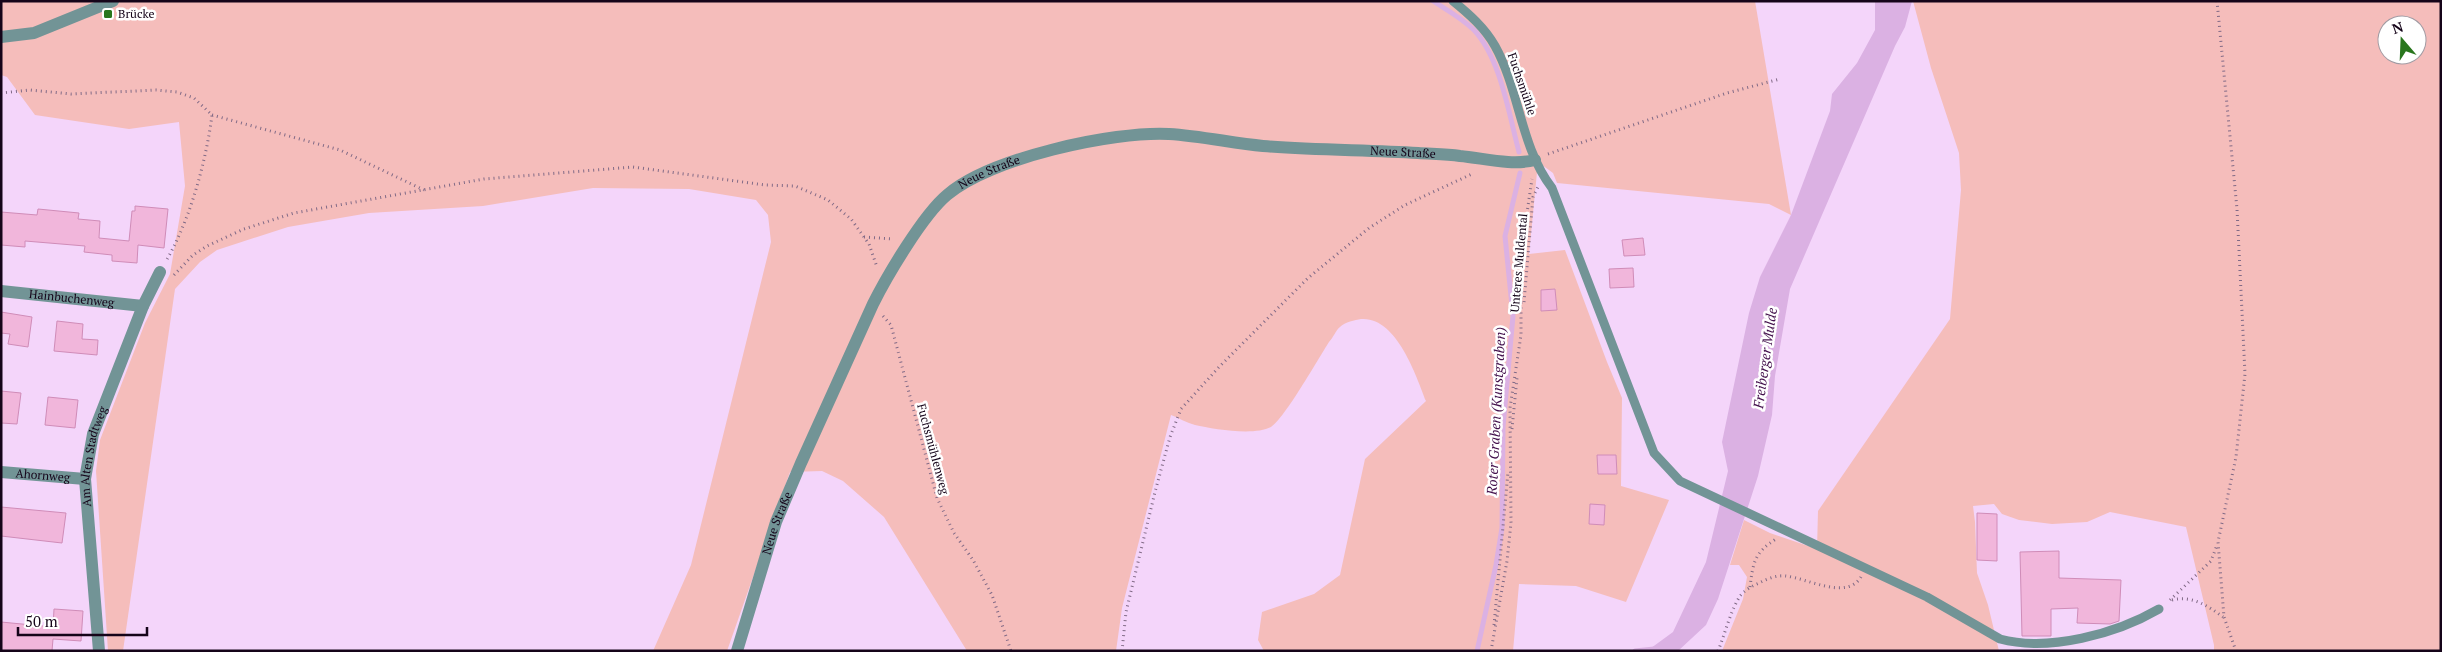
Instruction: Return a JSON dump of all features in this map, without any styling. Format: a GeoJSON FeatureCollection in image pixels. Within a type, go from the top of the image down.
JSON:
{"type":"FeatureCollection","features":[{"type":"Feature","properties":{"kind":"street"},"geometry":{"type":"LineString","coordinates":[[1,37],[34,33],[113,1]]}},
{"type":"Feature","properties":{"kind":"street","name":"Neue Straße"},"geometry":{"type":"LineString","coordinates":[[737,651],[776,522],[873,304],[883,284],[932,211],[946,196],[962,184],[997,166],[1025,157],[1129,134],[1170,134],[1264,146],[1439,154],[1501,161],[1527,162],[1535,160]]}},
{"type":"Feature","properties":{"kind":"street","name":"Am Alten Stadtweg"},"geometry":{"type":"LineString","coordinates":[[100,651],[85,480],[93,434],[143,306],[157,277]]}},
{"type":"Feature","properties":{"kind":"street","name":"Hainbuchenweg"},"geometry":{"type":"LineString","coordinates":[[1,291],[143,306]]}},
{"type":"Feature","properties":{"kind":"street","name":"Ahornweg"},"geometry":{"type":"LineString","coordinates":[[1,472],[85,480]]}},
{"type":"Feature","properties":{"kind":"lane","name":"Fuchsmühle"},"geometry":{"type":"LineString","coordinates":[[1453,1],[1475,20],[1494,45],[1502,60],[1535,160],[1552,188],[1654,453],[1680,481],[1927,597],[2000,639],[2011,643],[2042,644],[2083,640],[2138,621],[2159,609]]}},
{"type":"Feature","properties":{"kind":"path"},"geometry":{"type":"LineString","coordinates":[[2159,609],[2211,561],[2218,542],[2236,457],[2245,374],[2237,209],[2217,1]]}},
{"type":"Feature","properties":{"kind":"path"},"geometry":{"type":"LineString","coordinates":[[1491,651],[1507,561],[1511,523],[1510,408],[1521,335],[1521,254],[1535,160],[1727,93],[1780,79]]}},
{"type":"Feature","properties":{"kind":"path"},"geometry":{"type":"LineString","coordinates":[[1,93],[30,90],[71,94],[170,92],[194,98],[212,115],[340,150],[424,190]]}},
{"type":"Feature","properties":{"kind":"path"},"geometry":{"type":"LineString","coordinates":[[212,115],[209,136],[180,238],[157,277],[172,278],[193,255],[244,229],[294,214],[484,179],[633,167],[765,185],[795,186],[828,200],[851,219],[864,236],[869,244],[883,284]]}},
{"type":"Feature","properties":{"kind":"path"},"geometry":{"type":"LineString","coordinates":[[1122,651],[1126,612],[1155,492],[1170,437],[1182,409],[1219,367],[1308,278],[1369,228],[1430,192],[1501,161]]}},
{"type":"Feature","properties":{"kind":"path","name":"Unteres Muldental"},"geometry":{"type":"LineString","coordinates":[[1491,651],[1533,197],[1538,185],[1545,179]]}},
{"type":"Feature","properties":{"kind":"path"},"geometry":{"type":"LineString","coordinates":[[864,236],[912,240]]}},
{"type":"Feature","properties":{"kind":"path","name":"Fuchsmühlenweg"},"geometry":{"type":"LineString","coordinates":[[873,304],[891,325],[937,498],[954,534],[973,560],[992,595],[1011,651]]}},
{"type":"Feature","properties":{"kind":"path"},"geometry":{"type":"LineString","coordinates":[[1750,587],[1754,560],[1764,546],[1785,530]]}},
{"type":"Feature","properties":{"kind":"path"},"geometry":{"type":"LineString","coordinates":[[2218,542],[2224,617],[2236,651]]}},
{"type":"Feature","properties":{"kind":"path"},"geometry":{"type":"LineString","coordinates":[[1718,651],[1740,597],[1750,587],[1768,579],[1783,576],[1807,580],[1838,589],[1848,588],[1857,583],[1866,568]]}},
{"type":"Feature","properties":{"kind":"path"},"geometry":{"type":"LineString","coordinates":[[2170,600],[2182,598],[2198,602],[2224,617]]}},
{"type":"Feature","properties":{"kind":"shaded area"},"geometry":{"type":"Polygon","coordinates":[[[1,1],[1755,1],[1791,215],[1769,204],[1557,183],[1553,173],[1538,162],[1529,254],[1565,250],[1622,398],[1621,486],[1669,500],[1626,602],[1576,586],[1519,584],[1513,651],[1264,651],[1258,640],[1262,612],[1314,594],[1340,575],[1365,459],[1426,401],[1403,349],[1394,337],[1385,327],[1373,321],[1361,319],[1342,325],[1339,328],[1293,401],[1271,427],[1254,431],[1222,430],[1195,425],[1171,415],[1122,608],[1116,651],[967,651],[884,517],[843,481],[822,471],[790,472],[727,651],[653,651],[691,565],[771,242],[768,215],[756,200],[689,189],[593,188],[483,206],[369,213],[288,227],[217,250],[200,262],[175,289],[123,651],[108,651],[96,471],[100,440],[145,323],[170,274],[185,186],[179,122],[129,129],[35,115],[7,77],[1,75],[1,1]]]}},
{"type":"Feature","properties":{"kind":"shaded area"},"geometry":{"type":"Polygon","coordinates":[[[1913,1],[2441,1],[2441,651],[2214,651],[2186,527],[2110,512],[2087,522],[2052,524],[2019,520],[2002,514],[1994,504],[1973,506],[1977,573],[1988,605],[1999,651],[1722,651],[1743,599],[1747,577],[1739,565],[1730,565],[1744,520],[1770,533],[1817,549],[1818,511],[1950,319],[1961,190],[1959,153],[1931,68],[1913,1]]]}},
{"type":"Feature","properties":{"kind":"water","name":"Freiberger Mulde"},"geometry":{"type":"Polygon","coordinates":[[[1875,1],[1912,1],[1905,27],[1895,46],[1790,289],[1775,376],[1772,415],[1758,476],[1718,599],[1706,625],[1678,651],[1647,651],[1673,632],[1706,562],[1728,471],[1722,442],[1749,313],[1760,277],[1791,215],[1830,111],[1832,94],[1857,63],[1875,30],[1875,1]]]}},
{"type":"Feature","properties":{"kind":"building"},"geometry":{"type":"Polygon","coordinates":[[[135,206],[168,209],[164,248],[138,245],[137,263],[112,261],[112,255],[84,252],[85,246],[25,241],[25,247],[1,245],[1,212],[37,215],[38,209],[79,213],[78,219],[100,221],[99,238],[129,241],[132,211],[135,211],[135,206]]]}},
{"type":"Feature","properties":{"kind":"building"},"geometry":{"type":"Polygon","coordinates":[[[1643,238],[1645,255],[1624,256],[1622,240],[1643,238]]]}},
{"type":"Feature","properties":{"kind":"building"},"geometry":{"type":"Polygon","coordinates":[[[1633,268],[1634,287],[1610,288],[1609,269],[1633,268]]]}},
{"type":"Feature","properties":{"kind":"building"},"geometry":{"type":"Polygon","coordinates":[[[1555,289],[1557,310],[1541,311],[1541,290],[1555,289]]]}},
{"type":"Feature","properties":{"kind":"building"},"geometry":{"type":"Polygon","coordinates":[[[1,312],[32,317],[28,347],[8,344],[10,334],[1,333],[1,312]]]}},
{"type":"Feature","properties":{"kind":"building"},"geometry":{"type":"Polygon","coordinates":[[[57,321],[83,324],[82,339],[98,340],[97,355],[54,351],[57,321]]]}},
{"type":"Feature","properties":{"kind":"building"},"geometry":{"type":"Polygon","coordinates":[[[1,391],[21,393],[17,424],[1,423],[1,391]]]}},
{"type":"Feature","properties":{"kind":"building"},"geometry":{"type":"Polygon","coordinates":[[[48,397],[78,400],[75,428],[45,425],[48,397]]]}},
{"type":"Feature","properties":{"kind":"building"},"geometry":{"type":"Polygon","coordinates":[[[1597,455],[1616,455],[1617,474],[1598,474],[1597,455]]]}},
{"type":"Feature","properties":{"kind":"building"},"geometry":{"type":"Polygon","coordinates":[[[1590,504],[1605,505],[1604,525],[1589,524],[1590,504]]]}},
{"type":"Feature","properties":{"kind":"building"},"geometry":{"type":"Polygon","coordinates":[[[1,507],[66,513],[62,543],[1,536],[1,507]]]}},
{"type":"Feature","properties":{"kind":"building"},"geometry":{"type":"Polygon","coordinates":[[[1977,513],[1997,514],[1997,561],[1977,560],[1977,513]]]}},
{"type":"Feature","properties":{"kind":"building"},"geometry":{"type":"Polygon","coordinates":[[[2059,551],[2059,578],[2121,580],[2119,621],[2110,624],[2077,623],[2078,608],[2051,609],[2051,636],[2022,636],[2020,552],[2059,551]]]}},
{"type":"Feature","properties":{"kind":"building"},"geometry":{"type":"Polygon","coordinates":[[[54,609],[83,611],[81,641],[53,639],[52,651],[1,651],[1,622],[53,627],[54,609]]]}},
{"type":"Feature","properties":{"kind":"waterway","name":"Roter Graben (Kunstgraben)"},"geometry":{"type":"LineString","coordinates":[[1433,1],[1454,14],[1474,30],[1491,56],[1503,88],[1519,152]]}},
{"type":"Feature","properties":{"kind":"waterway","name":"Roter Graben (Kunstgraben)"},"geometry":{"type":"LineString","coordinates":[[1477,651],[1502,528],[1503,427],[1513,316],[1505,236],[1520,173]]}},
{"type":"Feature","properties":{"kind":"waterway"},"geometry":{"type":"LineString","coordinates":[[1635,651],[1654,649]]}},
{"type":"Feature","properties":{"kind":"place","name":"Brücke"},"geometry":{"type":"Point","coordinates":[108,14]}}]}
